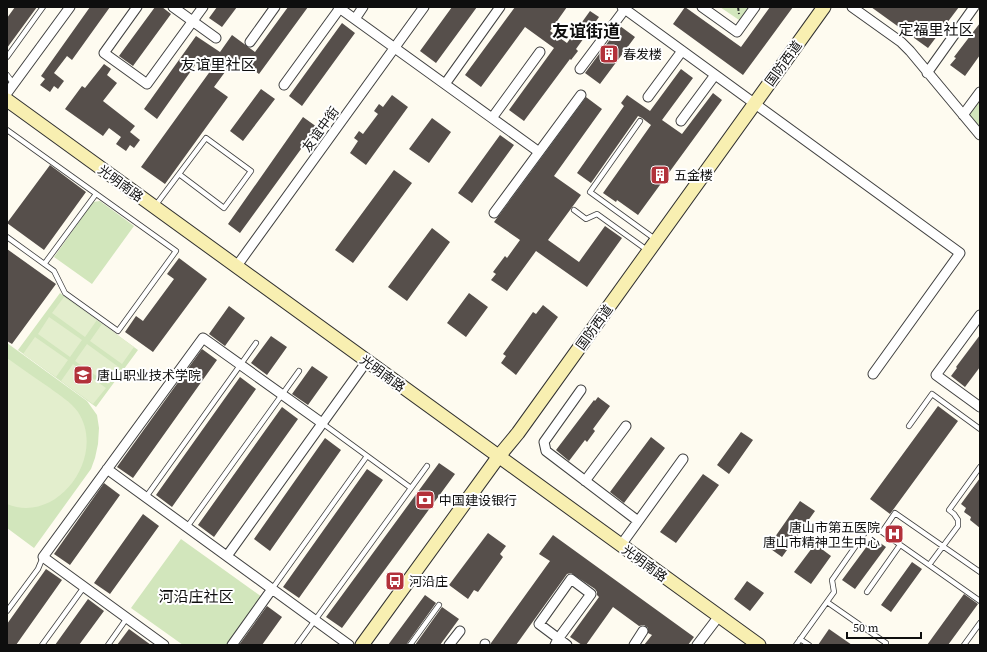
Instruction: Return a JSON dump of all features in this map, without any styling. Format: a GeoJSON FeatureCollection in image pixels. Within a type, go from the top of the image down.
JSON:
{"type":"FeatureCollection","features":[{"type":"Feature","properties":{"kind":"main road","name":"国防西道"},"geometry":{"type":"LineString","coordinates":[[362,645],[499,456],[518,433],[754,104],[819,9]]}},
{"type":"Feature","properties":{"kind":"main road","name":"光明南路"},"geometry":{"type":"LineString","coordinates":[[7,100],[759,645]]}},
{"type":"Feature","properties":{"kind":"street"},"geometry":{"type":"LineString","coordinates":[[7,93],[70,7]]}},
{"type":"Feature","properties":{"kind":"street"},"geometry":{"type":"LineString","coordinates":[[137,7],[104,53],[147,84],[203,7]]}},
{"type":"Feature","properties":{"kind":"street"},"geometry":{"type":"LineString","coordinates":[[173,7],[216,38]]}},
{"type":"Feature","properties":{"kind":"street"},"geometry":{"type":"LineString","coordinates":[[250,42],[275,7]]}},
{"type":"Feature","properties":{"kind":"street"},"geometry":{"type":"LineString","coordinates":[[355,19],[363,7]]}},
{"type":"Feature","properties":{"kind":"street","name":"友谊中街"},"geometry":{"type":"LineString","coordinates":[[236,267],[424,7]]}},
{"type":"Feature","properties":{"kind":"street"},"geometry":{"type":"LineString","coordinates":[[445,84],[500,7]]}},
{"type":"Feature","properties":{"kind":"street"},"geometry":{"type":"LineString","coordinates":[[702,7],[736,32],[755,7]]}},
{"type":"Feature","properties":{"kind":"street"},"geometry":{"type":"LineString","coordinates":[[852,7],[901,42],[980,135]]}},
{"type":"Feature","properties":{"kind":"street"},"geometry":{"type":"LineString","coordinates":[[927,73],[974,7]]}},
{"type":"Feature","properties":{"kind":"street"},"geometry":{"type":"LineString","coordinates":[[284,85],[339,8],[539,152]]}},
{"type":"Feature","properties":{"kind":"street"},"geometry":{"type":"LineString","coordinates":[[580,69],[623,8],[960,253],[873,374]]}},
{"type":"Feature","properties":{"kind":"street"},"geometry":{"type":"LineString","coordinates":[[648,96],[682,51]]}},
{"type":"Feature","properties":{"kind":"street"},"geometry":{"type":"LineString","coordinates":[[492,118],[540,52]]}},
{"type":"Feature","properties":{"kind":"street"},"geometry":{"type":"LineString","coordinates":[[681,121],[715,75]]}},
{"type":"Feature","properties":{"kind":"street"},"geometry":{"type":"LineString","coordinates":[[963,115],[980,92]]}},
{"type":"Feature","properties":{"kind":"street"},"geometry":{"type":"LineString","coordinates":[[494,213],[581,95]]}},
{"type":"Feature","properties":{"kind":"street"},"geometry":{"type":"LineString","coordinates":[[979,405],[936,375],[980,315]]}},
{"type":"Feature","properties":{"kind":"street"},"geometry":{"type":"LineString","coordinates":[[164,645],[43,557],[203,338],[322,423]]}},
{"type":"Feature","properties":{"kind":"street"},"geometry":{"type":"LineString","coordinates":[[227,556],[367,361]]}},
{"type":"Feature","properties":{"kind":"street"},"geometry":{"type":"LineString","coordinates":[[581,390],[544,442],[546,451],[638,521]]}},
{"type":"Feature","properties":{"kind":"street"},"geometry":{"type":"LineString","coordinates":[[585,481],[626,426]]}},
{"type":"Feature","properties":{"kind":"street"},"geometry":{"type":"LineString","coordinates":[[620,545],[682,459]]}},
{"type":"Feature","properties":{"kind":"street"},"geometry":{"type":"LineString","coordinates":[[107,469],[349,645]]}},
{"type":"Feature","properties":{"kind":"street"},"geometry":{"type":"LineString","coordinates":[[557,642],[591,594],[571,579],[539,624],[557,642],[567,645]]}},
{"type":"Feature","properties":{"kind":"street"},"geometry":{"type":"LineString","coordinates":[[232,645],[272,589]]}},
{"type":"Feature","properties":{"kind":"street"},"geometry":{"type":"LineString","coordinates":[[697,645],[719,616]]}},
{"type":"Feature","properties":{"kind":"street"},"geometry":{"type":"LineString","coordinates":[[449,645],[460,631]]}},
{"type":"Feature","properties":{"kind":"street"},"geometry":{"type":"LineString","coordinates":[[634,645],[644,631]]}},
{"type":"Feature","properties":{"kind":"lane"},"geometry":{"type":"LineString","coordinates":[[7,57],[44,7]]}},
{"type":"Feature","properties":{"kind":"lane"},"geometry":{"type":"LineString","coordinates":[[7,75],[14,84]]}},
{"type":"Feature","properties":{"kind":"lane"},"geometry":{"type":"LineString","coordinates":[[640,121],[590,192],[656,240]]}},
{"type":"Feature","properties":{"kind":"lane"},"geometry":{"type":"LineString","coordinates":[[7,130],[176,251],[118,331],[65,293],[54,271],[45,263],[7,237]]}},
{"type":"Feature","properties":{"kind":"lane"},"geometry":{"type":"LineString","coordinates":[[154,207],[206,138],[251,171],[224,208],[179,174]]}},
{"type":"Feature","properties":{"kind":"lane"},"geometry":{"type":"LineString","coordinates":[[45,263],[96,194]]}},
{"type":"Feature","properties":{"kind":"lane"},"geometry":{"type":"LineString","coordinates":[[574,210],[586,218],[597,214],[648,251]]}},
{"type":"Feature","properties":{"kind":"lane"},"geometry":{"type":"LineString","coordinates":[[146,497],[256,343]]}},
{"type":"Feature","properties":{"kind":"lane"},"geometry":{"type":"LineString","coordinates":[[187,527],[299,371]]}},
{"type":"Feature","properties":{"kind":"lane"},"geometry":{"type":"LineString","coordinates":[[909,426],[932,394],[980,429]]}},
{"type":"Feature","properties":{"kind":"lane"},"geometry":{"type":"LineString","coordinates":[[322,423],[411,488]]}},
{"type":"Feature","properties":{"kind":"lane"},"geometry":{"type":"LineString","coordinates":[[272,589],[367,456]]}},
{"type":"Feature","properties":{"kind":"lane"},"geometry":{"type":"LineString","coordinates":[[297,645],[427,466]]}},
{"type":"Feature","properties":{"kind":"lane"},"geometry":{"type":"LineString","coordinates":[[929,565],[958,526],[958,520],[949,510],[980,467]]}},
{"type":"Feature","properties":{"kind":"lane"},"geometry":{"type":"LineString","coordinates":[[882,532],[895,513],[980,572]]}},
{"type":"Feature","properties":{"kind":"lane"},"geometry":{"type":"LineString","coordinates":[[796,645],[834,592],[832,580],[871,524],[980,601]]}},
{"type":"Feature","properties":{"kind":"lane"},"geometry":{"type":"LineString","coordinates":[[867,592],[900,545]]}},
{"type":"Feature","properties":{"kind":"lane"},"geometry":{"type":"LineString","coordinates":[[7,611],[38,569],[43,557]]}},
{"type":"Feature","properties":{"kind":"lane"},"geometry":{"type":"LineString","coordinates":[[42,645],[84,587]]}},
{"type":"Feature","properties":{"kind":"lane"},"geometry":{"type":"LineString","coordinates":[[827,602],[886,643],[885,645]]}},
{"type":"Feature","properties":{"kind":"lane"},"geometry":{"type":"LineString","coordinates":[[410,645],[439,605]]}},
{"type":"Feature","properties":{"kind":"lane"},"geometry":{"type":"LineString","coordinates":[[108,645],[127,618]]}},
{"type":"Feature","properties":{"kind":"lane"},"geometry":{"type":"LineString","coordinates":[[964,645],[980,623]]}},
{"type":"Feature","properties":{"kind":"lane"},"geometry":{"type":"LineString","coordinates":[[800,639],[808,645]]}},
{"type":"Feature","properties":{"kind":"green space"},"geometry":{"type":"Polygon","coordinates":[[[720,7],[753,7],[742,22],[720,7]]]}},
{"type":"Feature","properties":{"kind":"green space"},"geometry":{"type":"Polygon","coordinates":[[[980,95],[980,130],[966,114],[980,95]]]}},
{"type":"Feature","properties":{"kind":"green space"},"geometry":{"type":"Polygon","coordinates":[[[100,201],[134,226],[92,284],[54,257],[93,202],[100,201]]]}},
{"type":"Feature","properties":{"kind":"green space"},"geometry":{"type":"Polygon","coordinates":[[[60,293],[138,350],[96,407],[18,350],[60,293]]]}},
{"type":"Feature","properties":{"kind":"green space"},"geometry":{"type":"Polygon","coordinates":[[[64,297],[97,320],[85,337],[52,313],[64,297]]]}},
{"type":"Feature","properties":{"kind":"green space"},"geometry":{"type":"Polygon","coordinates":[[[49,317],[82,340],[70,357],[38,334],[49,317]]]}},
{"type":"Feature","properties":{"kind":"green space"},"geometry":{"type":"Polygon","coordinates":[[[102,324],[134,347],[122,364],[90,341],[102,324]]]}},
{"type":"Feature","properties":{"kind":"green space"},"geometry":{"type":"Polygon","coordinates":[[[35,337],[68,360],[56,377],[23,354],[35,337]]]}},
{"type":"Feature","properties":{"kind":"green space"},"geometry":{"type":"Polygon","coordinates":[[[7,343],[87,401],[97,415],[99,428],[98,444],[91,469],[34,548],[7,528],[7,343]]]}},
{"type":"Feature","properties":{"kind":"green space"},"geometry":{"type":"Polygon","coordinates":[[[87,344],[120,368],[108,384],[75,361],[87,344]]]}},
{"type":"Feature","properties":{"kind":"green space"},"geometry":{"type":"Polygon","coordinates":[[[7,358],[72,405],[78,412],[85,429],[86,448],[82,466],[72,482],[60,496],[44,505],[26,508],[7,504],[7,358]]]}},
{"type":"Feature","properties":{"kind":"green space"},"geometry":{"type":"Polygon","coordinates":[[[73,364],[106,388],[93,404],[61,381],[73,364]]]}},
{"type":"Feature","properties":{"kind":"green space"},"geometry":{"type":"Polygon","coordinates":[[[181,539],[262,597],[227,645],[183,645],[131,608],[181,539]]]}},
{"type":"Feature","properties":{"kind":"building"},"geometry":{"type":"Polygon","coordinates":[[[15,7],[37,7],[7,48],[7,18],[15,7]]]}},
{"type":"Feature","properties":{"kind":"building"},"geometry":{"type":"Polygon","coordinates":[[[90,7],[110,7],[72,60],[67,56],[54,73],[64,81],[58,89],[54,86],[50,92],[40,85],[45,79],[41,76],[90,7]]]}},
{"type":"Feature","properties":{"kind":"building"},"geometry":{"type":"Polygon","coordinates":[[[155,7],[162,7],[171,14],[133,66],[119,56],[155,7]]]}},
{"type":"Feature","properties":{"kind":"building"},"geometry":{"type":"Polygon","coordinates":[[[217,7],[237,7],[222,27],[209,18],[217,7]]]}},
{"type":"Feature","properties":{"kind":"building"},"geometry":{"type":"Polygon","coordinates":[[[288,7],[308,7],[259,74],[236,57],[214,87],[228,97],[165,184],[141,167],[211,70],[198,61],[157,119],[144,109],[196,36],[220,52],[232,35],[255,52],[288,7]]]}},
{"type":"Feature","properties":{"kind":"building"},"geometry":{"type":"Polygon","coordinates":[[[452,7],[477,7],[436,63],[420,51],[452,7]]]}},
{"type":"Feature","properties":{"kind":"building"},"geometry":{"type":"Polygon","coordinates":[[[515,7],[567,7],[550,31],[567,43],[590,11],[599,17],[576,49],[578,51],[571,60],[570,59],[524,121],[509,110],[554,48],[525,27],[481,87],[465,75],[515,7]]]}},
{"type":"Feature","properties":{"kind":"building"},"geometry":{"type":"Polygon","coordinates":[[[685,7],[741,47],[770,7],[793,7],[743,75],[673,24],[685,7]]]}},
{"type":"Feature","properties":{"kind":"building"},"geometry":{"type":"Polygon","coordinates":[[[871,7],[959,7],[928,48],[871,7]]]}},
{"type":"Feature","properties":{"kind":"building"},"geometry":{"type":"Polygon","coordinates":[[[342,23],[355,33],[302,106],[289,96],[342,23]]]}},
{"type":"Feature","properties":{"kind":"building"},"geometry":{"type":"Polygon","coordinates":[[[980,23],[980,55],[965,76],[950,65],[956,58],[954,57],[980,23]]]}},
{"type":"Feature","properties":{"kind":"building","name":"春发楼"},"geometry":{"type":"Polygon","coordinates":[[[620,26],[635,37],[600,84],[585,73],[620,26]]]}},
{"type":"Feature","properties":{"kind":"building"},"geometry":{"type":"Polygon","coordinates":[[[104,64],[111,69],[107,75],[117,83],[103,101],[135,126],[130,132],[140,140],[134,148],[130,145],[126,151],[116,144],[121,137],[109,128],[103,136],[65,109],[82,86],[85,88],[104,64]]]}},
{"type":"Feature","properties":{"kind":"building"},"geometry":{"type":"Polygon","coordinates":[[[681,69],[693,78],[662,120],[682,134],[713,93],[722,100],[638,215],[617,200],[616,202],[603,193],[651,125],[642,118],[638,116],[591,183],[577,173],[624,106],[621,103],[627,95],[650,111],[681,69]]]}},
{"type":"Feature","properties":{"kind":"building"},"geometry":{"type":"Polygon","coordinates":[[[261,89],[275,99],[243,141],[230,131],[261,89]]]}},
{"type":"Feature","properties":{"kind":"building"},"geometry":{"type":"Polygon","coordinates":[[[392,95],[408,107],[366,165],[350,153],[358,141],[354,138],[359,131],[363,134],[378,114],[374,111],[379,104],[383,107],[392,95]]]}},
{"type":"Feature","properties":{"kind":"building"},"geometry":{"type":"Polygon","coordinates":[[[586,97],[602,109],[554,176],[581,195],[548,240],[579,262],[605,226],[622,238],[587,287],[536,251],[507,291],[491,280],[496,274],[493,272],[505,256],[507,258],[520,240],[494,222],[586,97]]]}},
{"type":"Feature","properties":{"kind":"building"},"geometry":{"type":"Polygon","coordinates":[[[303,117],[317,127],[240,233],[228,224],[303,117]]]}},
{"type":"Feature","properties":{"kind":"building"},"geometry":{"type":"Polygon","coordinates":[[[432,118],[451,132],[429,163],[409,149],[432,118]]]}},
{"type":"Feature","properties":{"kind":"building"},"geometry":{"type":"Polygon","coordinates":[[[500,135],[514,145],[472,203],[458,193],[500,135]]]}},
{"type":"Feature","properties":{"kind":"building"},"geometry":{"type":"Polygon","coordinates":[[[50,165],[86,192],[44,250],[7,223],[50,165]]]}},
{"type":"Feature","properties":{"kind":"building"},"geometry":{"type":"Polygon","coordinates":[[[394,170],[412,183],[353,263],[335,250],[394,170]]]}},
{"type":"Feature","properties":{"kind":"building"},"geometry":{"type":"Polygon","coordinates":[[[432,228],[450,242],[407,301],[388,287],[432,228]]]}},
{"type":"Feature","properties":{"kind":"building"},"geometry":{"type":"Polygon","coordinates":[[[7,249],[56,284],[12,344],[7,341],[7,249]]]}},
{"type":"Feature","properties":{"kind":"building"},"geometry":{"type":"Polygon","coordinates":[[[179,258],[207,279],[153,352],[125,332],[136,316],[143,321],[174,279],[167,274],[179,258]]]}},
{"type":"Feature","properties":{"kind":"building"},"geometry":{"type":"Polygon","coordinates":[[[469,293],[488,307],[466,337],[447,323],[469,293]]]}},
{"type":"Feature","properties":{"kind":"building"},"geometry":{"type":"Polygon","coordinates":[[[543,305],[558,317],[516,375],[501,363],[506,356],[503,354],[533,312],[536,314],[543,305]]]}},
{"type":"Feature","properties":{"kind":"building"},"geometry":{"type":"Polygon","coordinates":[[[229,306],[245,318],[225,346],[209,334],[229,306]]]}},
{"type":"Feature","properties":{"kind":"building"},"geometry":{"type":"Polygon","coordinates":[[[980,335],[980,367],[965,387],[951,376],[980,335]]]}},
{"type":"Feature","properties":{"kind":"building"},"geometry":{"type":"Polygon","coordinates":[[[271,336],[287,347],[267,375],[251,363],[271,336]]]}},
{"type":"Feature","properties":{"kind":"building"},"geometry":{"type":"Polygon","coordinates":[[[202,349],[217,360],[133,478],[117,467],[202,349]]]}},
{"type":"Feature","properties":{"kind":"building"},"geometry":{"type":"Polygon","coordinates":[[[312,366],[328,377],[308,405],[292,394],[312,366]]]}},
{"type":"Feature","properties":{"kind":"building"},"geometry":{"type":"Polygon","coordinates":[[[240,377],[256,389],[172,507],[156,495],[240,377]]]}},
{"type":"Feature","properties":{"kind":"building"},"geometry":{"type":"Polygon","coordinates":[[[598,397],[610,406],[593,429],[595,431],[587,442],[585,440],[569,461],[556,450],[594,400],[595,401],[598,397]]]}},
{"type":"Feature","properties":{"kind":"building"},"geometry":{"type":"Polygon","coordinates":[[[938,406],[958,421],[890,514],[870,499],[938,406]]]}},
{"type":"Feature","properties":{"kind":"building"},"geometry":{"type":"Polygon","coordinates":[[[282,407],[298,419],[214,537],[198,525],[282,407]]]}},
{"type":"Feature","properties":{"kind":"building"},"geometry":{"type":"Polygon","coordinates":[[[741,432],[753,440],[729,474],[717,465],[741,432]]]}},
{"type":"Feature","properties":{"kind":"building"},"geometry":{"type":"Polygon","coordinates":[[[651,437],[665,448],[624,503],[610,492],[651,437]]]}},
{"type":"Feature","properties":{"kind":"building"},"geometry":{"type":"Polygon","coordinates":[[[325,438],[341,450],[270,551],[254,539],[325,438]]]}},
{"type":"Feature","properties":{"kind":"building"},"geometry":{"type":"Polygon","coordinates":[[[439,463],[455,474],[342,628],[326,617],[439,463]]]}},
{"type":"Feature","properties":{"kind":"building"},"geometry":{"type":"Polygon","coordinates":[[[367,469],[383,480],[299,598],[283,587],[367,469]]]}},
{"type":"Feature","properties":{"kind":"building"},"geometry":{"type":"Polygon","coordinates":[[[703,474],[719,485],[676,543],[660,532],[703,474]]]}},
{"type":"Feature","properties":{"kind":"building"},"geometry":{"type":"Polygon","coordinates":[[[980,478],[980,528],[970,520],[971,517],[964,512],[966,508],[961,504],[980,478]]]}},
{"type":"Feature","properties":{"kind":"building"},"geometry":{"type":"Polygon","coordinates":[[[104,483],[120,495],[70,565],[54,554],[104,483]]]}},
{"type":"Feature","properties":{"kind":"building"},"geometry":{"type":"Polygon","coordinates":[[[800,501],[815,511],[782,557],[768,547],[800,501]]]}},
{"type":"Feature","properties":{"kind":"building"},"geometry":{"type":"Polygon","coordinates":[[[143,514],[159,526],[110,594],[94,583],[143,514]]]}},
{"type":"Feature","properties":{"kind":"building"},"geometry":{"type":"Polygon","coordinates":[[[488,533],[506,546],[500,554],[503,557],[478,592],[474,590],[468,599],[449,585],[488,533]]]}},
{"type":"Feature","properties":{"kind":"building"},"geometry":{"type":"Polygon","coordinates":[[[553,535],[694,637],[688,645],[644,645],[652,635],[648,633],[648,628],[644,625],[639,626],[613,607],[586,645],[582,645],[570,637],[599,597],[595,589],[571,573],[567,574],[516,645],[491,645],[550,561],[539,554],[553,535]]]}},
{"type":"Feature","properties":{"kind":"building"},"geometry":{"type":"Polygon","coordinates":[[[873,538],[886,547],[855,589],[842,580],[873,538]]]}},
{"type":"Feature","properties":{"kind":"building"},"geometry":{"type":"Polygon","coordinates":[[[815,544],[831,556],[811,584],[794,572],[815,544]]]}},
{"type":"Feature","properties":{"kind":"building"},"geometry":{"type":"Polygon","coordinates":[[[912,562],[922,569],[891,612],[881,605],[912,562]]]}},
{"type":"Feature","properties":{"kind":"building"},"geometry":{"type":"Polygon","coordinates":[[[46,569],[62,580],[16,645],[7,645],[7,624],[46,569]]]}},
{"type":"Feature","properties":{"kind":"building"},"geometry":{"type":"Polygon","coordinates":[[[747,581],[764,593],[750,611],[734,599],[747,581]]]}},
{"type":"Feature","properties":{"kind":"building"},"geometry":{"type":"Polygon","coordinates":[[[964,594],[978,604],[948,645],[927,645],[964,594]]]}},
{"type":"Feature","properties":{"kind":"building"},"geometry":{"type":"Polygon","coordinates":[[[425,595],[436,603],[406,645],[388,645],[425,595]]]}},
{"type":"Feature","properties":{"kind":"building"},"geometry":{"type":"Polygon","coordinates":[[[88,599],[104,611],[79,645],[55,645],[88,599]]]}},
{"type":"Feature","properties":{"kind":"building"},"geometry":{"type":"Polygon","coordinates":[[[267,606],[282,617],[262,645],[239,645],[267,606]]]}},
{"type":"Feature","properties":{"kind":"building"},"geometry":{"type":"Polygon","coordinates":[[[442,607],[459,619],[440,645],[415,645],[442,607]]]}},
{"type":"Feature","properties":{"kind":"building"},"geometry":{"type":"Polygon","coordinates":[[[129,629],[151,645],[117,645],[129,629]]]}},
{"type":"Feature","properties":{"kind":"building"},"geometry":{"type":"Polygon","coordinates":[[[829,629],[852,645],[818,645],[829,629]]]}},
{"type":"Feature","properties":{"kind":"place","name":"春发楼"},"geometry":{"type":"Point","coordinates":[609,54]}},
{"type":"Feature","properties":{"kind":"place","name":"五金楼"},"geometry":{"type":"Point","coordinates":[660,175]}},
{"type":"Feature","properties":{"kind":"place","name":"唐山职业技术学院"},"geometry":{"type":"Point","coordinates":[83,375]}},
{"type":"Feature","properties":{"kind":"place","name":"中国建设银行"},"geometry":{"type":"Point","coordinates":[425,500]}},
{"type":"Feature","properties":{"kind":"place","name":"唐山市第五医院 唐山市精神卫生中心"},"geometry":{"type":"Point","coordinates":[894,534]}},
{"type":"Feature","properties":{"kind":"place","name":"河沿庄"},"geometry":{"type":"Point","coordinates":[395,581]}},
{"type":"Feature","properties":{"kind":"district","name":"定福里社区"},"geometry":{"type":"Point","coordinates":[936,30]}},
{"type":"Feature","properties":{"kind":"district","name":"友谊街道"},"geometry":{"type":"Point","coordinates":[586,31]}},
{"type":"Feature","properties":{"kind":"district","name":"友谊里社区"},"geometry":{"type":"Point","coordinates":[218,65]}},
{"type":"Feature","properties":{"kind":"district","name":"河沿庄社区"},"geometry":{"type":"Point","coordinates":[196,597]}}]}
